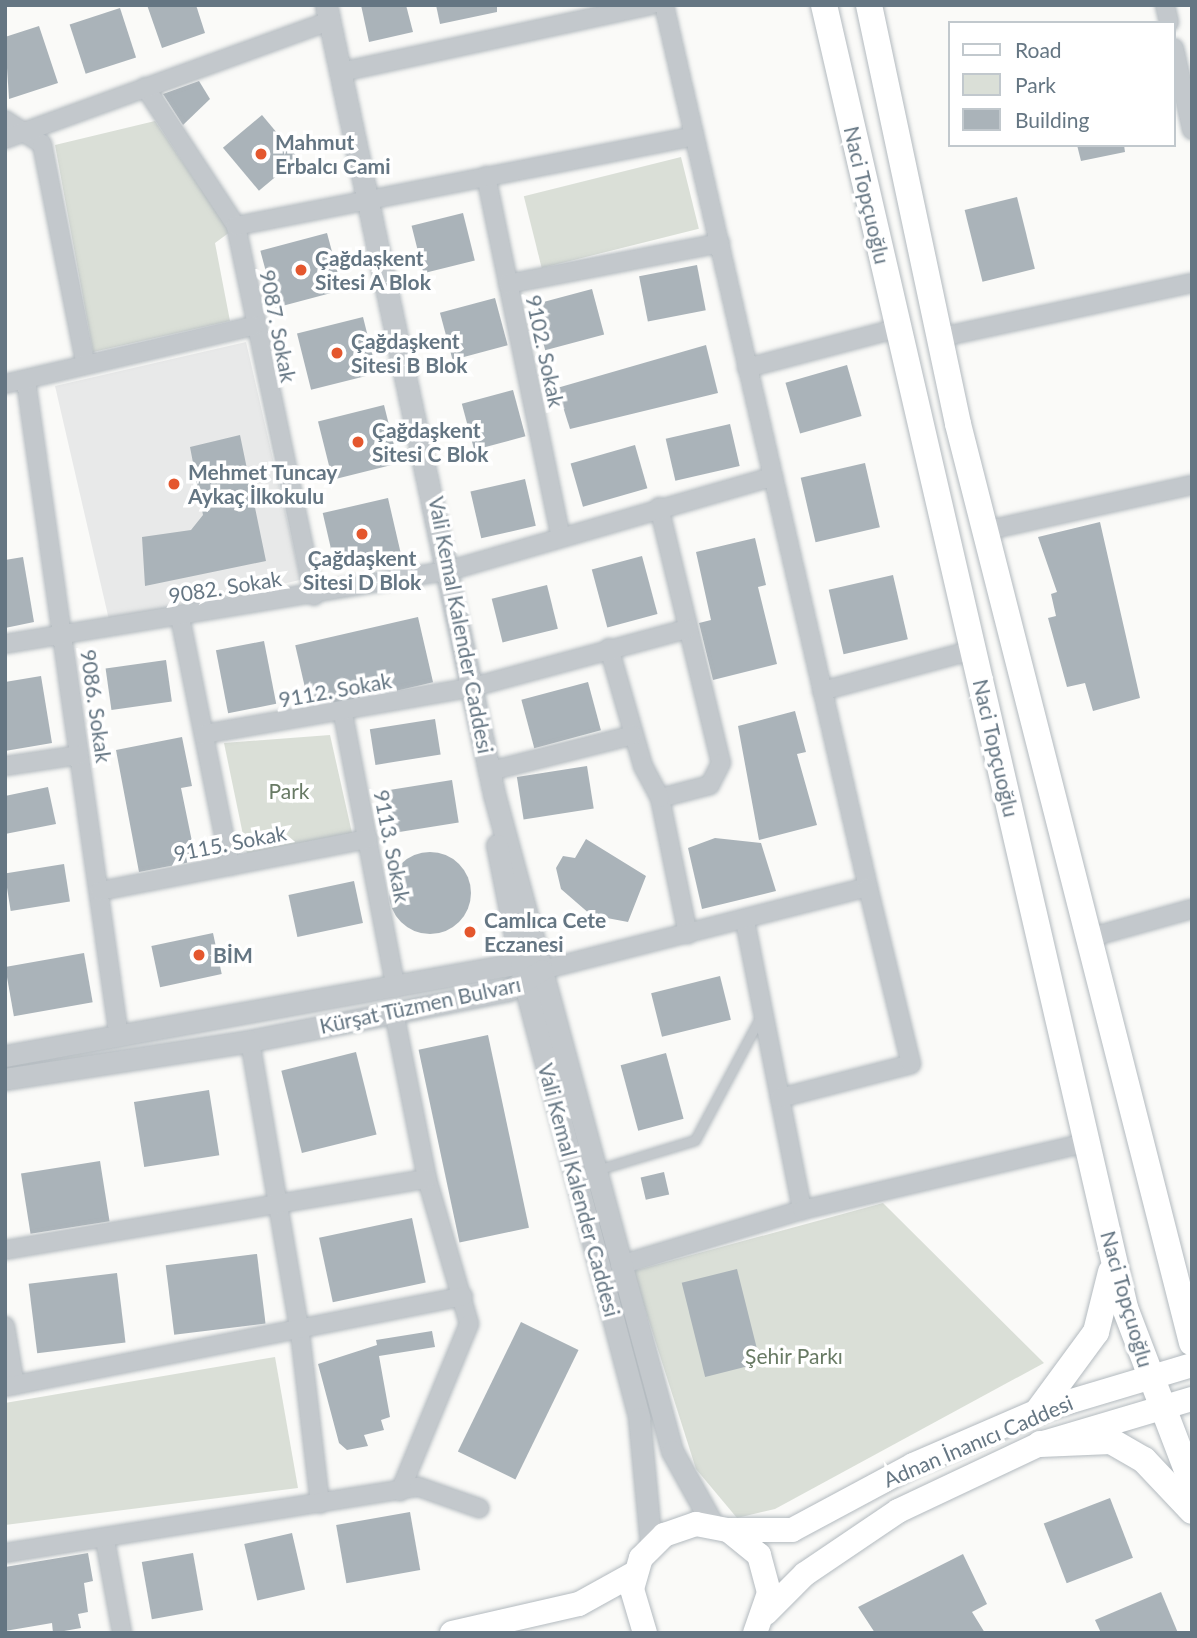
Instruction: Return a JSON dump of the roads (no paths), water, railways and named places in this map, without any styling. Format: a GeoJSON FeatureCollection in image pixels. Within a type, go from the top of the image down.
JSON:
{"type":"FeatureCollection","features":[{"type":"Feature","properties":{"kind":"main road","name":"Naci Topçuoğlu"},"geometry":{"type":"LineString","coordinates":[[824,5],[1112,1252],[1149,1374],[1192,1482]]}},
{"type":"Feature","properties":{"kind":"main road","name":"Naci Topçuoğlu"},"geometry":{"type":"LineString","coordinates":[[869,5],[897,157],[942,337],[984,531],[1085,939],[1185,1296],[1192,1343]]}},
{"type":"Feature","properties":{"kind":"main road"},"geometry":{"type":"LineString","coordinates":[[1038,1411],[1096,1332],[1109,1299],[1112,1252]]}},
{"type":"Feature","properties":{"kind":"main road","name":"Adnan İnanıcı Caddesi"},"geometry":{"type":"LineString","coordinates":[[651,1545],[679,1527],[792,1530],[913,1465],[1038,1411],[1149,1374],[1192,1364]]}},
{"type":"Feature","properties":{"kind":"main road","name":"Adnan İnanıcı Caddesi"},"geometry":{"type":"LineString","coordinates":[[760,1627],[805,1574],[898,1511],[1040,1444],[1160,1405],[1192,1399]]}},
{"type":"Feature","properties":{"kind":"main road"},"geometry":{"type":"LineString","coordinates":[[1040,1444],[1111,1441],[1144,1460],[1192,1511]]}},
{"type":"Feature","properties":{"kind":"main road"},"geometry":{"type":"LineString","coordinates":[[721,1527],[759,1555],[767,1574],[760,1627]]}},
{"type":"Feature","properties":{"kind":"main road"},"geometry":{"type":"LineString","coordinates":[[645,1633],[633,1605],[635,1573],[651,1545]]}},
{"type":"Feature","properties":{"kind":"main road"},"geometry":{"type":"LineString","coordinates":[[452,1633],[579,1604],[635,1573]]}},
{"type":"Feature","properties":{"kind":"street"},"geometry":{"type":"LineString","coordinates":[[341,72],[651,5]]}},
{"type":"Feature","properties":{"kind":"street"},"geometry":{"type":"LineString","coordinates":[[664,5],[911,1064],[780,1098]]}},
{"type":"Feature","properties":{"kind":"street"},"geometry":{"type":"LineString","coordinates":[[5,139],[145,87],[328,13]]}},
{"type":"Feature","properties":{"kind":"street","name":"Vali Kemal Kalender Caddesi"},"geometry":{"type":"LineString","coordinates":[[328,13],[372,201],[451,570],[494,794],[672,1451],[721,1527]]}},
{"type":"Feature","properties":{"kind":"street"},"geometry":{"type":"LineString","coordinates":[[1176,57],[1192,130]]}},
{"type":"Feature","properties":{"kind":"street","name":"9087. Sokak"},"geometry":{"type":"LineString","coordinates":[[145,87],[236,226],[253,326],[314,596]]}},
{"type":"Feature","properties":{"kind":"street"},"geometry":{"type":"LineString","coordinates":[[5,120],[24,130],[41,144],[85,362]]}},
{"type":"Feature","properties":{"kind":"street"},"geometry":{"type":"LineString","coordinates":[[236,226],[694,136]]}},
{"type":"Feature","properties":{"kind":"street","name":"9102. Sokak"},"geometry":{"type":"LineString","coordinates":[[486,176],[560,534]]}},
{"type":"Feature","properties":{"kind":"street"},"geometry":{"type":"LineString","coordinates":[[508,284],[720,243]]}},
{"type":"Feature","properties":{"kind":"street"},"geometry":{"type":"LineString","coordinates":[[942,337],[1192,282]]}},
{"type":"Feature","properties":{"kind":"street"},"geometry":{"type":"LineString","coordinates":[[5,384],[26,381],[85,362],[253,326]]}},
{"type":"Feature","properties":{"kind":"street"},"geometry":{"type":"LineString","coordinates":[[747,368],[898,328]]}},
{"type":"Feature","properties":{"kind":"street","name":"9086. Sokak"},"geometry":{"type":"LineString","coordinates":[[26,381],[119,1037]]}},
{"type":"Feature","properties":{"kind":"street","name":"9082. Sokak"},"geometry":{"type":"LineString","coordinates":[[5,645],[314,596],[451,570],[560,534],[772,477]]}},
{"type":"Feature","properties":{"kind":"street"},"geometry":{"type":"LineString","coordinates":[[984,531],[1192,485]]}},
{"type":"Feature","properties":{"kind":"street"},"geometry":{"type":"LineString","coordinates":[[659,507],[720,772],[710,785],[660,798]]}},
{"type":"Feature","properties":{"kind":"street"},"geometry":{"type":"LineString","coordinates":[[180,617],[230,866]]}},
{"type":"Feature","properties":{"kind":"street","name":"9112. Sokak"},"geometry":{"type":"LineString","coordinates":[[204,734],[342,714],[472,687],[686,629]]}},
{"type":"Feature","properties":{"kind":"street"},"geometry":{"type":"LineString","coordinates":[[609,648],[633,735],[660,798],[688,934]]}},
{"type":"Feature","properties":{"kind":"street"},"geometry":{"type":"LineString","coordinates":[[822,691],[973,650]]}},
{"type":"Feature","properties":{"kind":"street","name":"9113. Sokak"},"geometry":{"type":"LineString","coordinates":[[342,714],[396,988]]}},
{"type":"Feature","properties":{"kind":"street"},"geometry":{"type":"LineString","coordinates":[[490,771],[633,735]]}},
{"type":"Feature","properties":{"kind":"street"},"geometry":{"type":"LineString","coordinates":[[5,766],[79,755]]}},
{"type":"Feature","properties":{"kind":"street","name":"Vali Kemal Kalender Caddesi"},"geometry":{"type":"LineString","coordinates":[[494,794],[494,829],[525,985],[639,1418],[651,1545]]}},
{"type":"Feature","properties":{"kind":"street","name":"9115. Sokak"},"geometry":{"type":"LineString","coordinates":[[100,891],[368,839]]}},
{"type":"Feature","properties":{"kind":"street"},"geometry":{"type":"LineString","coordinates":[[542,970],[745,921],[868,887]]}},
{"type":"Feature","properties":{"kind":"street"},"geometry":{"type":"LineString","coordinates":[[1085,939],[1192,909]]}},
{"type":"Feature","properties":{"kind":"street"},"geometry":{"type":"LineString","coordinates":[[745,921],[802,1210]]}},
{"type":"Feature","properties":{"kind":"street","name":"Kürşat Tüzmen Bulvarı"},"geometry":{"type":"LineString","coordinates":[[5,1056],[396,988],[521,963],[542,970]]}},
{"type":"Feature","properties":{"kind":"street","name":"Kürşat Tüzmen Bulvarı"},"geometry":{"type":"LineString","coordinates":[[5,1079],[250,1041],[394,1012],[525,985],[542,970]]}},
{"type":"Feature","properties":{"kind":"street"},"geometry":{"type":"LineString","coordinates":[[394,1012],[426,1179],[463,1296],[469,1324],[400,1491]]}},
{"type":"Feature","properties":{"kind":"street"},"geometry":{"type":"LineString","coordinates":[[250,1041],[300,1333],[320,1504]]}},
{"type":"Feature","properties":{"kind":"street"},"geometry":{"type":"LineString","coordinates":[[620,1265],[802,1210],[1085,1143]]}},
{"type":"Feature","properties":{"kind":"street"},"geometry":{"type":"LineString","coordinates":[[5,1250],[426,1179]]}},
{"type":"Feature","properties":{"kind":"street"},"geometry":{"type":"LineString","coordinates":[[5,1326],[10,1386],[300,1333],[463,1296]]}},
{"type":"Feature","properties":{"kind":"street"},"geometry":{"type":"LineString","coordinates":[[5,1553],[105,1540],[419,1488],[479,1508]]}},
{"type":"Feature","properties":{"kind":"street"},"geometry":{"type":"LineString","coordinates":[[105,1540],[122,1633]]}},
{"type":"Feature","properties":{"kind":"lane"},"geometry":{"type":"LineString","coordinates":[[595,1170],[695,1140],[763,1012]]}},
{"type":"Feature","properties":{"kind":"place","name":"Mahmut Erbalcı Cami"},"geometry":{"type":"Point","coordinates":[261,154]}},
{"type":"Feature","properties":{"kind":"place","name":"Çağdaşkent Sitesi A Blok"},"geometry":{"type":"Point","coordinates":[301,270]}},
{"type":"Feature","properties":{"kind":"place","name":"Çağdaşkent Sitesi B Blok"},"geometry":{"type":"Point","coordinates":[337,353]}},
{"type":"Feature","properties":{"kind":"place","name":"Çağdaşkent Sitesi C Blok"},"geometry":{"type":"Point","coordinates":[358,442]}},
{"type":"Feature","properties":{"kind":"place","name":"Mehmet Tuncay Aykaç İlkokulu"},"geometry":{"type":"Point","coordinates":[174,484]}},
{"type":"Feature","properties":{"kind":"place","name":"Çağdaşkent Sitesi D Blok"},"geometry":{"type":"Point","coordinates":[362,534]}},
{"type":"Feature","properties":{"kind":"place","name":"Camlıca Cete Eczanesi"},"geometry":{"type":"Point","coordinates":[470,932]}},
{"type":"Feature","properties":{"kind":"place","name":"BİM"},"geometry":{"type":"Point","coordinates":[199,955]}},
{"type":"Feature","properties":{"kind":"park label","name":"Park"},"geometry":{"type":"Point","coordinates":[289,791]}},
{"type":"Feature","properties":{"kind":"park label","name":"Şehir Parkı"},"geometry":{"type":"Point","coordinates":[794,1356]}}]}
